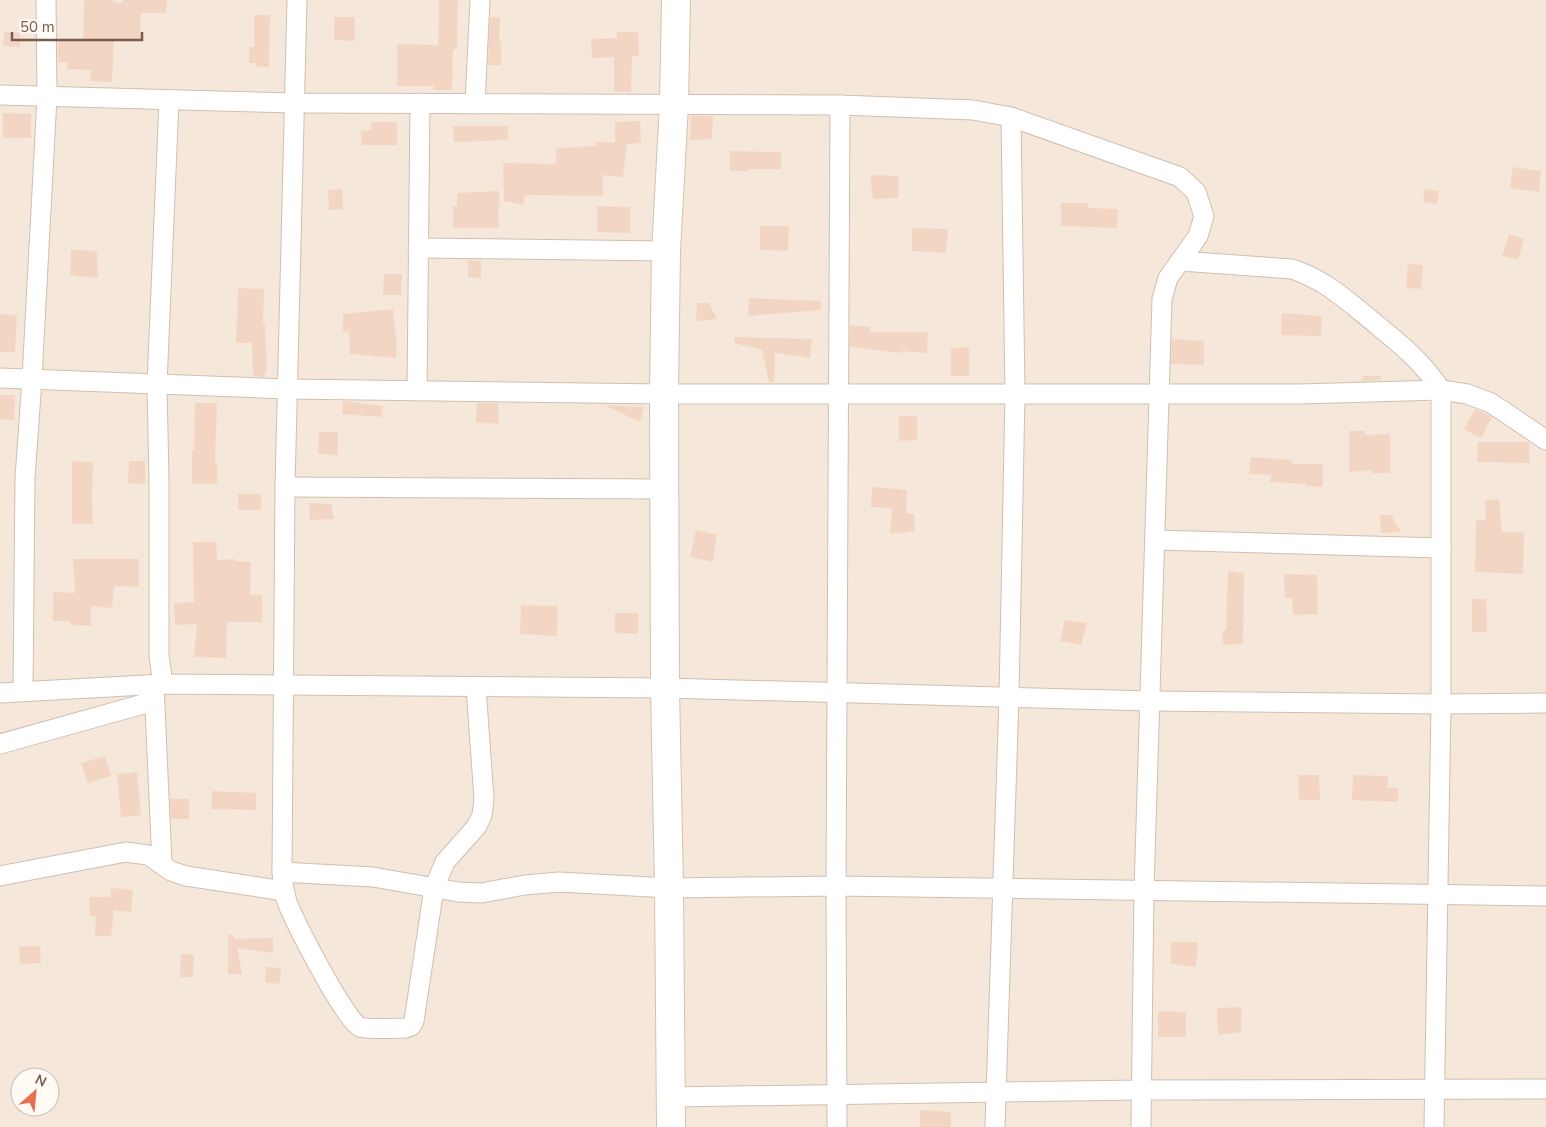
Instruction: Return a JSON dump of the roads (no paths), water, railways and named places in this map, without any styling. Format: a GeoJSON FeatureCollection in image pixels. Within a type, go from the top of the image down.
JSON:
{"type":"FeatureCollection","features":[{"type":"Feature","properties":{"kind":"main road"},"geometry":{"type":"LineString","coordinates":[[671,1127],[665,688],[664,394],[666,251],[674,105],[676,0]]}},
{"type":"Feature","properties":{"kind":"street"},"geometry":{"type":"LineString","coordinates":[[23,691],[25,478],[47,98],[46,0]]}},
{"type":"Feature","properties":{"kind":"street"},"geometry":{"type":"LineString","coordinates":[[297,0],[286,487],[283,882],[288,903],[332,990],[352,1020],[361,1027],[406,1028],[411,1026],[414,1021],[434,888],[445,862],[474,831],[482,816],[484,799],[476,687]]}},
{"type":"Feature","properties":{"kind":"street"},"geometry":{"type":"LineString","coordinates":[[475,104],[480,0]]}},
{"type":"Feature","properties":{"kind":"street"},"geometry":{"type":"LineString","coordinates":[[0,95],[47,98],[295,103],[840,105],[973,110],[1011,118],[1180,177],[1196,192],[1204,216],[1198,236],[1168,278],[1162,299],[1144,890],[1141,1127]]}},
{"type":"Feature","properties":{"kind":"street"},"geometry":{"type":"LineString","coordinates":[[162,864],[157,690],[160,656],[160,479],[157,385],[169,100]]}},
{"type":"Feature","properties":{"kind":"street"},"geometry":{"type":"LineString","coordinates":[[417,391],[420,103]]}},
{"type":"Feature","properties":{"kind":"street"},"geometry":{"type":"LineString","coordinates":[[837,1127],[836,886],[840,105]]}},
{"type":"Feature","properties":{"kind":"street"},"geometry":{"type":"LineString","coordinates":[[995,1127],[1009,697],[1015,394],[1011,118]]}},
{"type":"Feature","properties":{"kind":"street"},"geometry":{"type":"LineString","coordinates":[[418,248],[666,251]]}},
{"type":"Feature","properties":{"kind":"street"},"geometry":{"type":"LineString","coordinates":[[1180,261],[1292,268],[1308,274],[1328,285],[1408,351],[1428,371],[1441,390],[1442,704],[1434,1127]]}},
{"type":"Feature","properties":{"kind":"street"},"geometry":{"type":"LineString","coordinates":[[0,378],[288,389],[664,394],[1310,394],[1441,390],[1467,394],[1491,403],[1546,440]]}},
{"type":"Feature","properties":{"kind":"street"},"geometry":{"type":"LineString","coordinates":[[286,487],[665,489]]}},
{"type":"Feature","properties":{"kind":"street"},"geometry":{"type":"LineString","coordinates":[[1155,540],[1441,548]]}},
{"type":"Feature","properties":{"kind":"street"},"geometry":{"type":"LineString","coordinates":[[0,693],[283,686],[665,688],[1151,701],[1442,704],[1546,703]]}},
{"type":"Feature","properties":{"kind":"street"},"geometry":{"type":"LineString","coordinates":[[0,744],[157,690]]}},
{"type":"Feature","properties":{"kind":"street"},"geometry":{"type":"LineString","coordinates":[[0,876],[126,852],[148,855],[171,871],[186,876],[283,882],[373,877],[434,888],[481,893],[524,885],[559,882],[669,888],[836,886],[1546,896]]}},
{"type":"Feature","properties":{"kind":"street"},"geometry":{"type":"LineString","coordinates":[[671,1097],[1141,1090],[1546,1089]]}}]}
